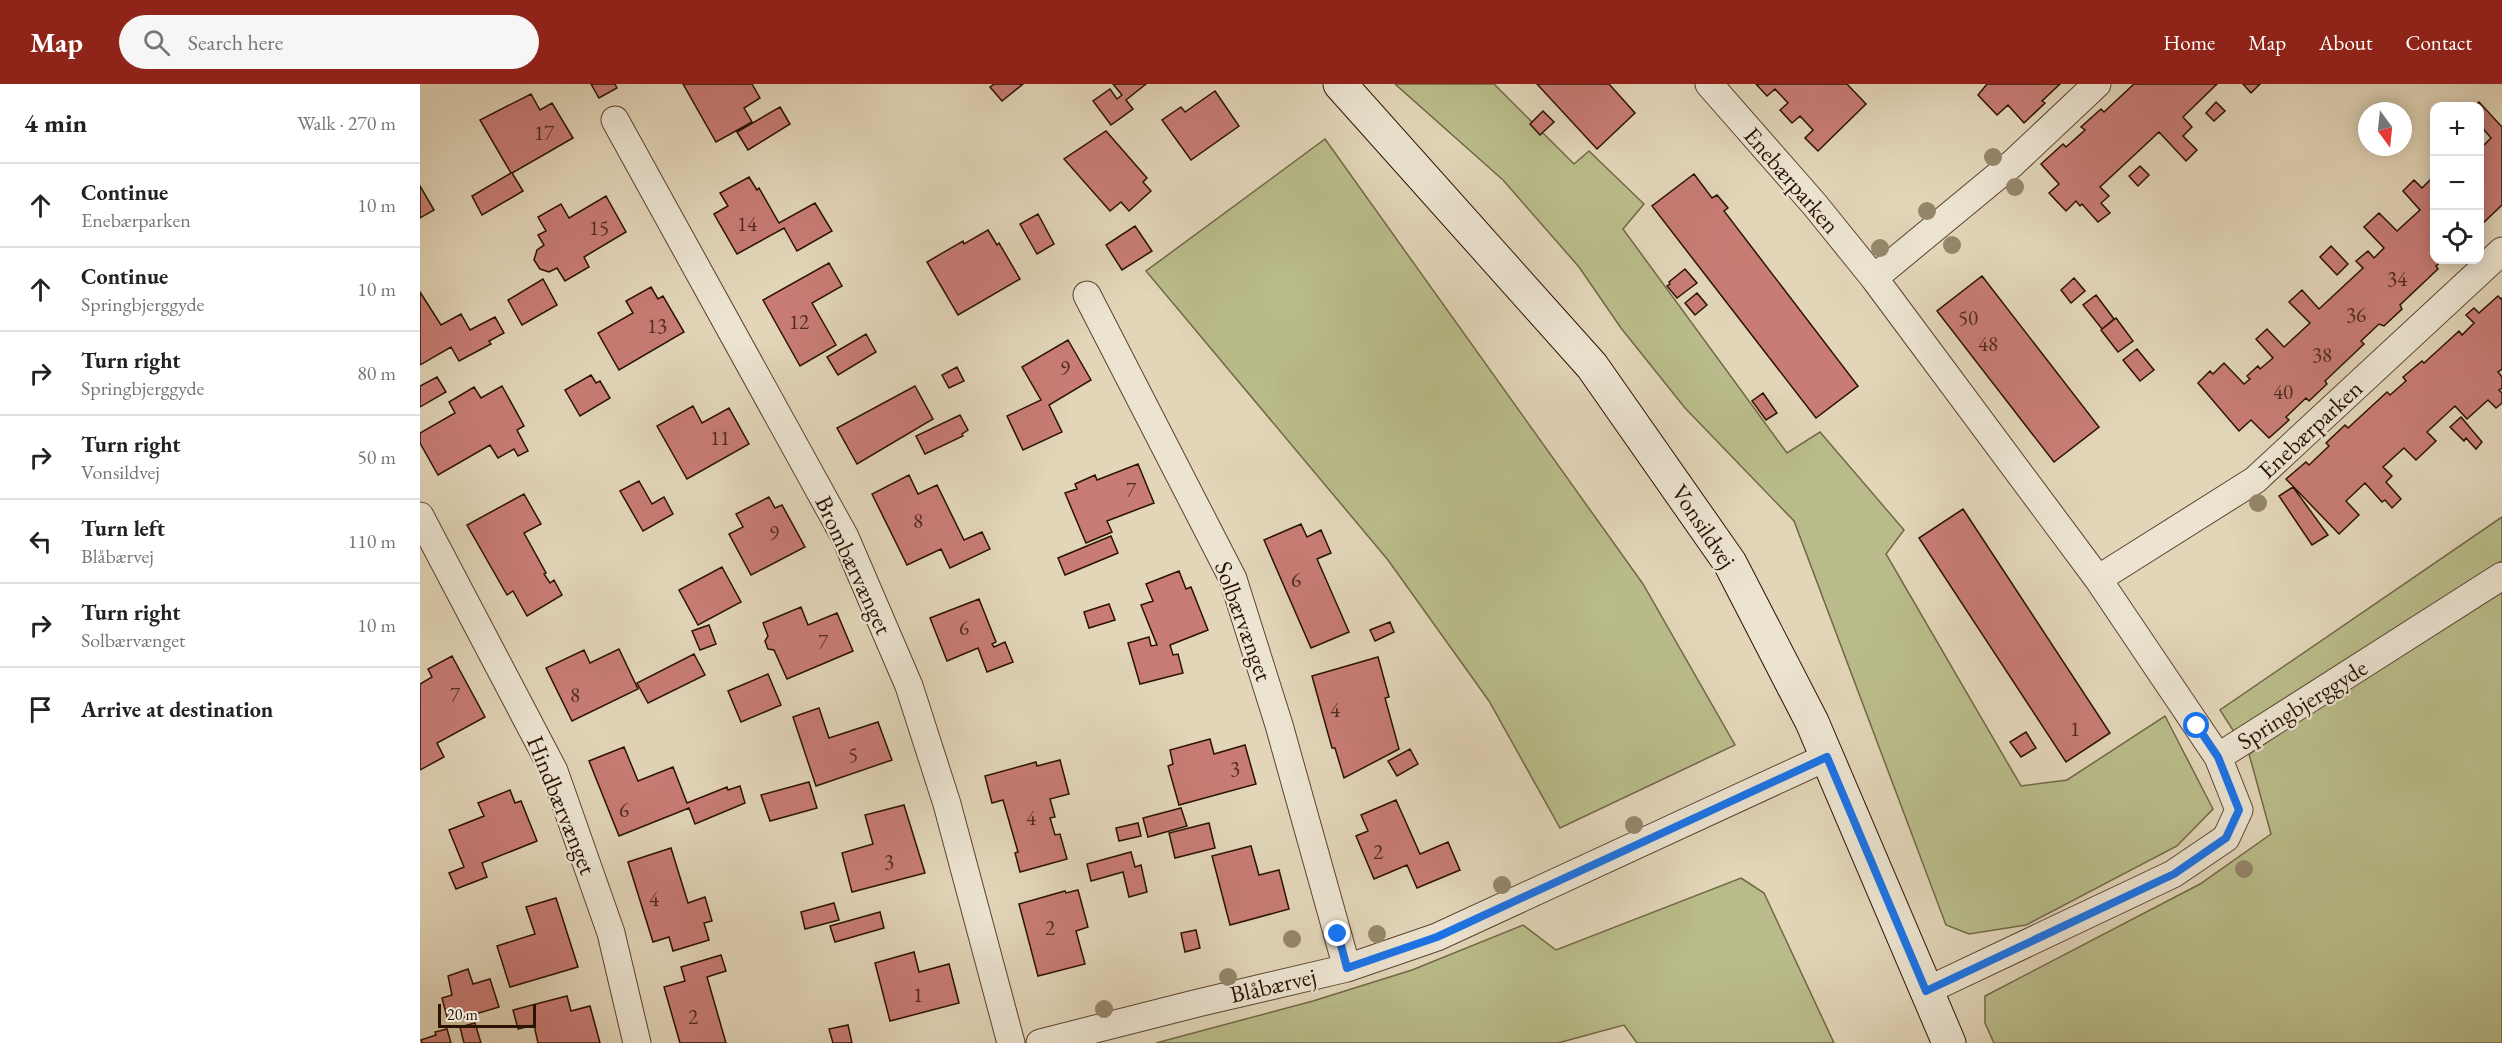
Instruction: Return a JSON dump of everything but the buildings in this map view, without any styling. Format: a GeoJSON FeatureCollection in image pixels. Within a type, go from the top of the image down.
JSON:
{"type":"FeatureCollection","features":[{"type":"Feature","properties":{"kind":"main road","name":"Vonsildvej"},"geometry":{"type":"LineString","coordinates":[[1340,84],[1592,366],[1730,563],[1812,722],[1948,1043]]}},
{"type":"Feature","properties":{"kind":"street","name":"Enebærparken"},"geometry":{"type":"LineString","coordinates":[[1709,84],[1815,205],[1874,278],[2098,579],[2218,757]]}},
{"type":"Feature","properties":{"kind":"street"},"geometry":{"type":"LineString","coordinates":[[1874,278],[2012,164],[2097,84]]}},
{"type":"Feature","properties":{"kind":"street","name":"Brombærvænget"},"geometry":{"type":"LineString","coordinates":[[615,120],[845,537],[909,686],[947,804],[1011,1043]]}},
{"type":"Feature","properties":{"kind":"street","name":"Enebærparken"},"geometry":{"type":"LineString","coordinates":[[2098,579],[2255,480],[2502,251]]}},
{"type":"Feature","properties":{"kind":"street","name":"Solbærvænget"},"geometry":{"type":"LineString","coordinates":[[1087,295],[1233,579],[1279,725],[1347,968]]}},
{"type":"Feature","properties":{"kind":"street","name":"Hindbærvænget"},"geometry":{"type":"LineString","coordinates":[[420,516],[554,771],[610,933],[637,1043]]}},
{"type":"Feature","properties":{"kind":"street","name":"Springbjerggyde"},"geometry":{"type":"LineString","coordinates":[[1926,991],[2174,874],[2226,838],[2239,810],[2218,757],[2502,576]]}},
{"type":"Feature","properties":{"kind":"street","name":"Blåbærvej"},"geometry":{"type":"LineString","coordinates":[[1040,1043],[1198,1002],[1347,968],[1437,937],[1827,757]]}},
{"type":"Feature","properties":{"kind":"green space"},"geometry":{"type":"Polygon","coordinates":[[[1395,84],[1494,84],[1574,164],[1589,151],[1644,204],[1623,229],[1787,453],[1820,432],[1904,530],[1886,554],[2021,786],[2067,780],[2165,716],[2213,809],[2177,846],[2026,925],[1969,934],[1946,925],[1794,521],[1685,408],[1621,328],[1579,267],[1503,180],[1395,84]]]}},
{"type":"Feature","properties":{"kind":"green space"},"geometry":{"type":"Polygon","coordinates":[[[1325,139],[1643,584],[1735,745],[1560,828],[1489,701],[1388,560],[1146,271],[1325,139]]]}},
{"type":"Feature","properties":{"kind":"green space"},"geometry":{"type":"Polygon","coordinates":[[[2502,517],[2502,561],[2236,735],[2220,710],[2502,517]]]}},
{"type":"Feature","properties":{"kind":"green space"},"geometry":{"type":"Polygon","coordinates":[[[2502,587],[2502,1043],[1994,1043],[1985,1023],[1985,996],[2200,884],[2271,834],[2249,754],[2502,587]]]}},
{"type":"Feature","properties":{"kind":"green space"},"geometry":{"type":"Polygon","coordinates":[[[1741,878],[1764,893],[1834,1043],[1637,1043],[1624,1025],[1558,1043],[1156,1043],[1313,1001],[1412,970],[1523,925],[1556,950],[1741,878]]]}},
{"type":"Feature","properties":{"kind":"route"},"geometry":{"type":"LineString","coordinates":[[1338,934],[1347,968],[1437,937],[1827,757],[1926,991],[2174,874],[2226,838],[2239,810],[2224,768],[2197,726]]}}]}
